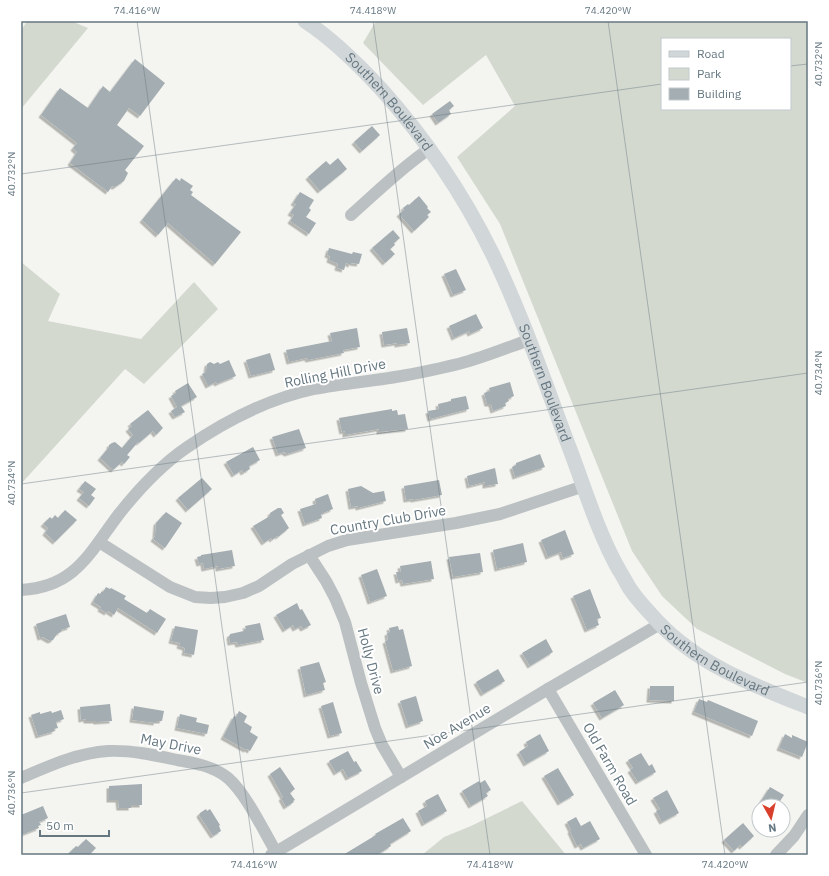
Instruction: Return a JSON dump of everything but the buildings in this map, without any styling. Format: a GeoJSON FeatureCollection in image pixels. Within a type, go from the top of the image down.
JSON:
{"type":"FeatureCollection","features":[{"type":"Feature","properties":{"kind":"main road","name":"Southern Boulevard"},"geometry":{"type":"LineString","coordinates":[[305,21],[333,42],[369,76],[393,103],[429,149],[460,196],[489,246],[529,340],[607,548],[632,592],[660,624],[680,642],[708,663],[758,687],[808,707]]}},
{"type":"Feature","properties":{"kind":"street"},"geometry":{"type":"LineString","coordinates":[[351,215],[392,177],[429,149]]}},
{"type":"Feature","properties":{"kind":"street","name":"Rolling Hill Drive"},"geometry":{"type":"LineString","coordinates":[[21,590],[46,585],[74,571],[88,558],[119,514],[148,480],[170,460],[212,430],[253,409],[282,398],[313,390],[405,375],[467,362],[529,340]]}},
{"type":"Feature","properties":{"kind":"street","name":"Country Club Drive"},"geometry":{"type":"LineString","coordinates":[[100,542],[170,587],[195,597],[225,597],[250,590],[309,555],[328,546],[347,540],[456,523],[500,514],[584,486]]}},
{"type":"Feature","properties":{"kind":"street","name":"Holly Drive"},"geometry":{"type":"LineString","coordinates":[[309,555],[326,581],[345,622],[361,683],[375,728],[382,746],[401,777]]}},
{"type":"Feature","properties":{"kind":"street","name":"Noe Avenue"},"geometry":{"type":"LineString","coordinates":[[273,854],[548,689],[660,624]]}},
{"type":"Feature","properties":{"kind":"street","name":"Old Farm Road"},"geometry":{"type":"LineString","coordinates":[[548,689],[646,855]]}},
{"type":"Feature","properties":{"kind":"street","name":"May Drive"},"geometry":{"type":"LineString","coordinates":[[21,778],[63,761],[107,751],[130,752],[204,765],[222,774],[233,784],[243,797],[273,854]]}},
{"type":"Feature","properties":{"kind":"street"},"geometry":{"type":"LineString","coordinates":[[776,855],[794,836],[808,815]]}},
{"type":"Feature","properties":{"kind":"green space"},"geometry":{"type":"Polygon","coordinates":[[[27,21],[71,21],[88,28],[21,109],[21,31],[27,21]]]}},
{"type":"Feature","properties":{"kind":"green space"},"geometry":{"type":"Polygon","coordinates":[[[376,21],[808,21],[808,683],[785,674],[697,629],[662,596],[632,551],[500,224],[457,157],[515,106],[486,55],[423,105],[363,43],[376,21]]]}},
{"type":"Feature","properties":{"kind":"green space"},"geometry":{"type":"Polygon","coordinates":[[[21,262],[60,294],[48,321],[141,339],[194,282],[218,309],[144,384],[125,369],[21,484],[21,262]]]}},
{"type":"Feature","properties":{"kind":"green space"},"geometry":{"type":"Polygon","coordinates":[[[522,801],[566,855],[422,855],[444,837],[471,826],[522,801]]]}}]}
